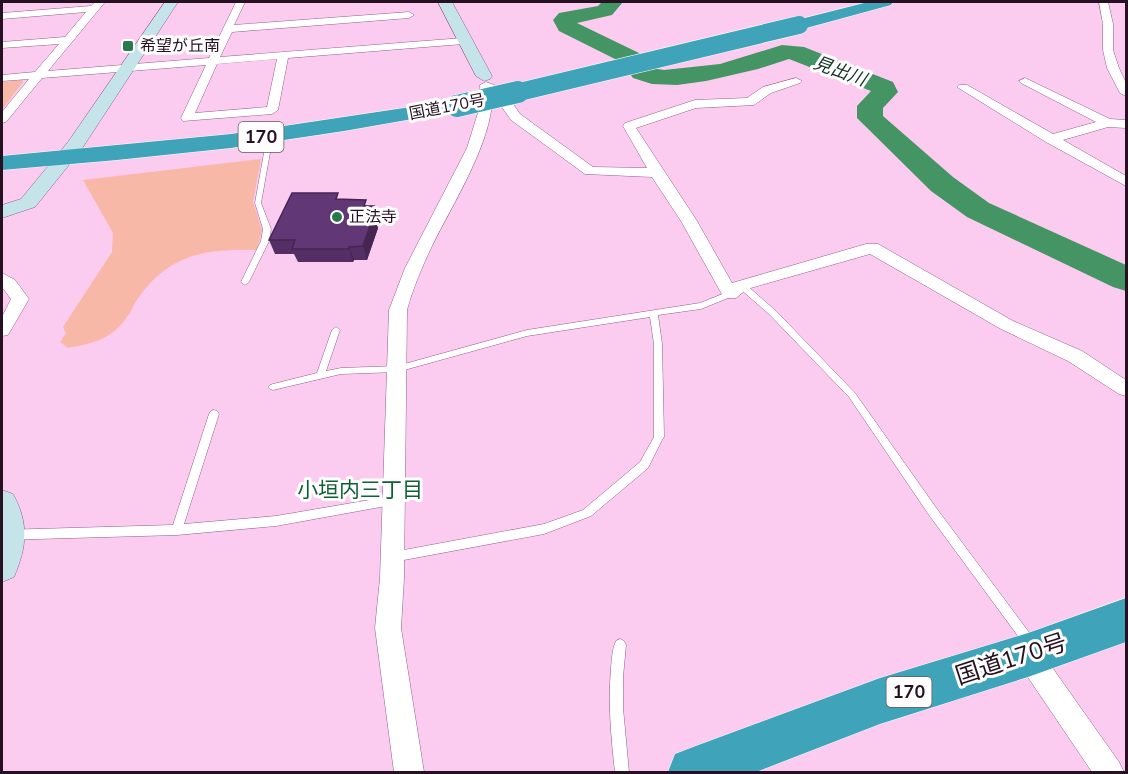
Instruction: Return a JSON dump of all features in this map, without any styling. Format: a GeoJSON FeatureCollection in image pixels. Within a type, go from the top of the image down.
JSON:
{"type":"FeatureCollection","features":[{"type":"Feature","properties":{"kind":"highway","name":"国道170号"},"geometry":{"type":"LineString","coordinates":[[2,163],[64,159],[270,136],[357,124],[457,106],[573,80],[885,2]]}},
{"type":"Feature","properties":{"kind":"highway","name":"国道170号"},"geometry":{"type":"LineString","coordinates":[[693,772],[880,701],[1033,653],[1126,620]]}},
{"type":"Feature","properties":{"kind":"street"},"geometry":{"type":"LineString","coordinates":[[2,212],[28,203],[75,147],[171,2]]}},
{"type":"Feature","properties":{"kind":"street"},"geometry":{"type":"LineString","coordinates":[[240,2],[187,118],[272,110],[283,55]]}},
{"type":"Feature","properties":{"kind":"street"},"geometry":{"type":"LineString","coordinates":[[406,2],[414,30]]}},
{"type":"Feature","properties":{"kind":"street"},"geometry":{"type":"LineString","coordinates":[[409,772],[388,628],[393,557],[398,310],[404,288],[467,163],[488,104],[485,81],[445,2]]}},
{"type":"Feature","properties":{"kind":"street"},"geometry":{"type":"LineString","coordinates":[[1103,2],[1108,24],[1108,50],[1113,68],[1126,93]]}},
{"type":"Feature","properties":{"kind":"street"},"geometry":{"type":"LineString","coordinates":[[2,16],[97,5]]}},
{"type":"Feature","properties":{"kind":"street"},"geometry":{"type":"LineString","coordinates":[[2,119],[97,5]]}},
{"type":"Feature","properties":{"kind":"street"},"geometry":{"type":"LineString","coordinates":[[228,28],[414,30],[463,41]]}},
{"type":"Feature","properties":{"kind":"street"},"geometry":{"type":"LineString","coordinates":[[2,78],[283,55],[414,30]]}},
{"type":"Feature","properties":{"kind":"street"},"geometry":{"type":"LineString","coordinates":[[2,45],[68,40]]}},
{"type":"Feature","properties":{"kind":"street"},"geometry":{"type":"LineString","coordinates":[[485,81],[498,91],[515,117],[590,171],[657,173]]}},
{"type":"Feature","properties":{"kind":"street"},"geometry":{"type":"LineString","coordinates":[[796,81],[767,90],[750,102],[695,104],[629,126],[630,132],[736,290],[872,248],[1007,325],[1075,356],[1126,389]]}},
{"type":"Feature","properties":{"kind":"street"},"geometry":{"type":"LineString","coordinates":[[1025,81],[1107,123]]}},
{"type":"Feature","properties":{"kind":"street"},"geometry":{"type":"LineString","coordinates":[[963,87],[1126,182]]}},
{"type":"Feature","properties":{"kind":"street"},"geometry":{"type":"LineString","coordinates":[[1051,139],[1107,123],[1126,124]]}},
{"type":"Feature","properties":{"kind":"street"},"geometry":{"type":"LineString","coordinates":[[2,278],[20,299],[2,330]]}},
{"type":"Feature","properties":{"kind":"street"},"geometry":{"type":"LineString","coordinates":[[2,504],[9,514],[2,566]]}},
{"type":"Feature","properties":{"kind":"street"},"geometry":{"type":"LineString","coordinates":[[1033,653],[1109,772]]}},
{"type":"Feature","properties":{"kind":"lane"},"geometry":{"type":"LineString","coordinates":[[245,282],[265,241],[267,229],[258,203],[270,136]]}},
{"type":"Feature","properties":{"kind":"lane"},"geometry":{"type":"LineString","coordinates":[[273,387],[341,371],[397,369],[526,333],[701,306],[736,290],[780,320],[852,394],[1033,653]]}},
{"type":"Feature","properties":{"kind":"lane"},"geometry":{"type":"LineString","coordinates":[[393,557],[555,525],[587,513],[644,465],[659,437],[658,344],[654,315]]}},
{"type":"Feature","properties":{"kind":"lane"},"geometry":{"type":"LineString","coordinates":[[321,374],[336,330]]}},
{"type":"Feature","properties":{"kind":"lane"},"geometry":{"type":"LineString","coordinates":[[177,530],[214,414]]}},
{"type":"Feature","properties":{"kind":"lane"},"geometry":{"type":"LineString","coordinates":[[6,535],[177,530],[276,520],[394,501]]}},
{"type":"Feature","properties":{"kind":"lane"},"geometry":{"type":"LineString","coordinates":[[620,645],[615,673],[615,728],[622,772]]}},
{"type":"Feature","properties":{"kind":"shaded area"},"geometry":{"type":"Polygon","coordinates":[[[23,80],[23,82],[2,110],[2,82],[23,80]]]}},
{"type":"Feature","properties":{"kind":"shaded area"},"geometry":{"type":"Polygon","coordinates":[[[261,159],[253,202],[262,230],[257,250],[206,253],[177,263],[151,282],[137,299],[129,315],[109,335],[94,342],[68,348],[60,342],[66,333],[63,327],[112,252],[113,233],[83,180],[261,159]]]}},
{"type":"Feature","properties":{"kind":"building"},"geometry":{"type":"Polygon","coordinates":[[[292,193],[338,193],[336,199],[366,200],[364,206],[374,206],[371,214],[374,214],[363,246],[349,247],[349,249],[292,249],[295,240],[269,240],[292,193]]]}},
{"type":"Feature","properties":{"kind":"waterway","name":"見出川"},"geometry":{"type":"LineString","coordinates":[[613,2],[605,11],[564,20],[567,26],[631,58],[642,73],[664,78],[677,78],[733,69],[782,52],[796,52],[884,87],[885,92],[870,106],[870,118],[942,184],[978,210],[1126,279]]}},
{"type":"Feature","properties":{"kind":"place","name":"希望が丘南"},"geometry":{"type":"Point","coordinates":[128,46]}},
{"type":"Feature","properties":{"kind":"place","name":"正法寺"},"geometry":{"type":"Point","coordinates":[337,217]}},
{"type":"Feature","properties":{"kind":"district","name":"小垣内三丁目"},"geometry":{"type":"Point","coordinates":[360,490]}}]}
